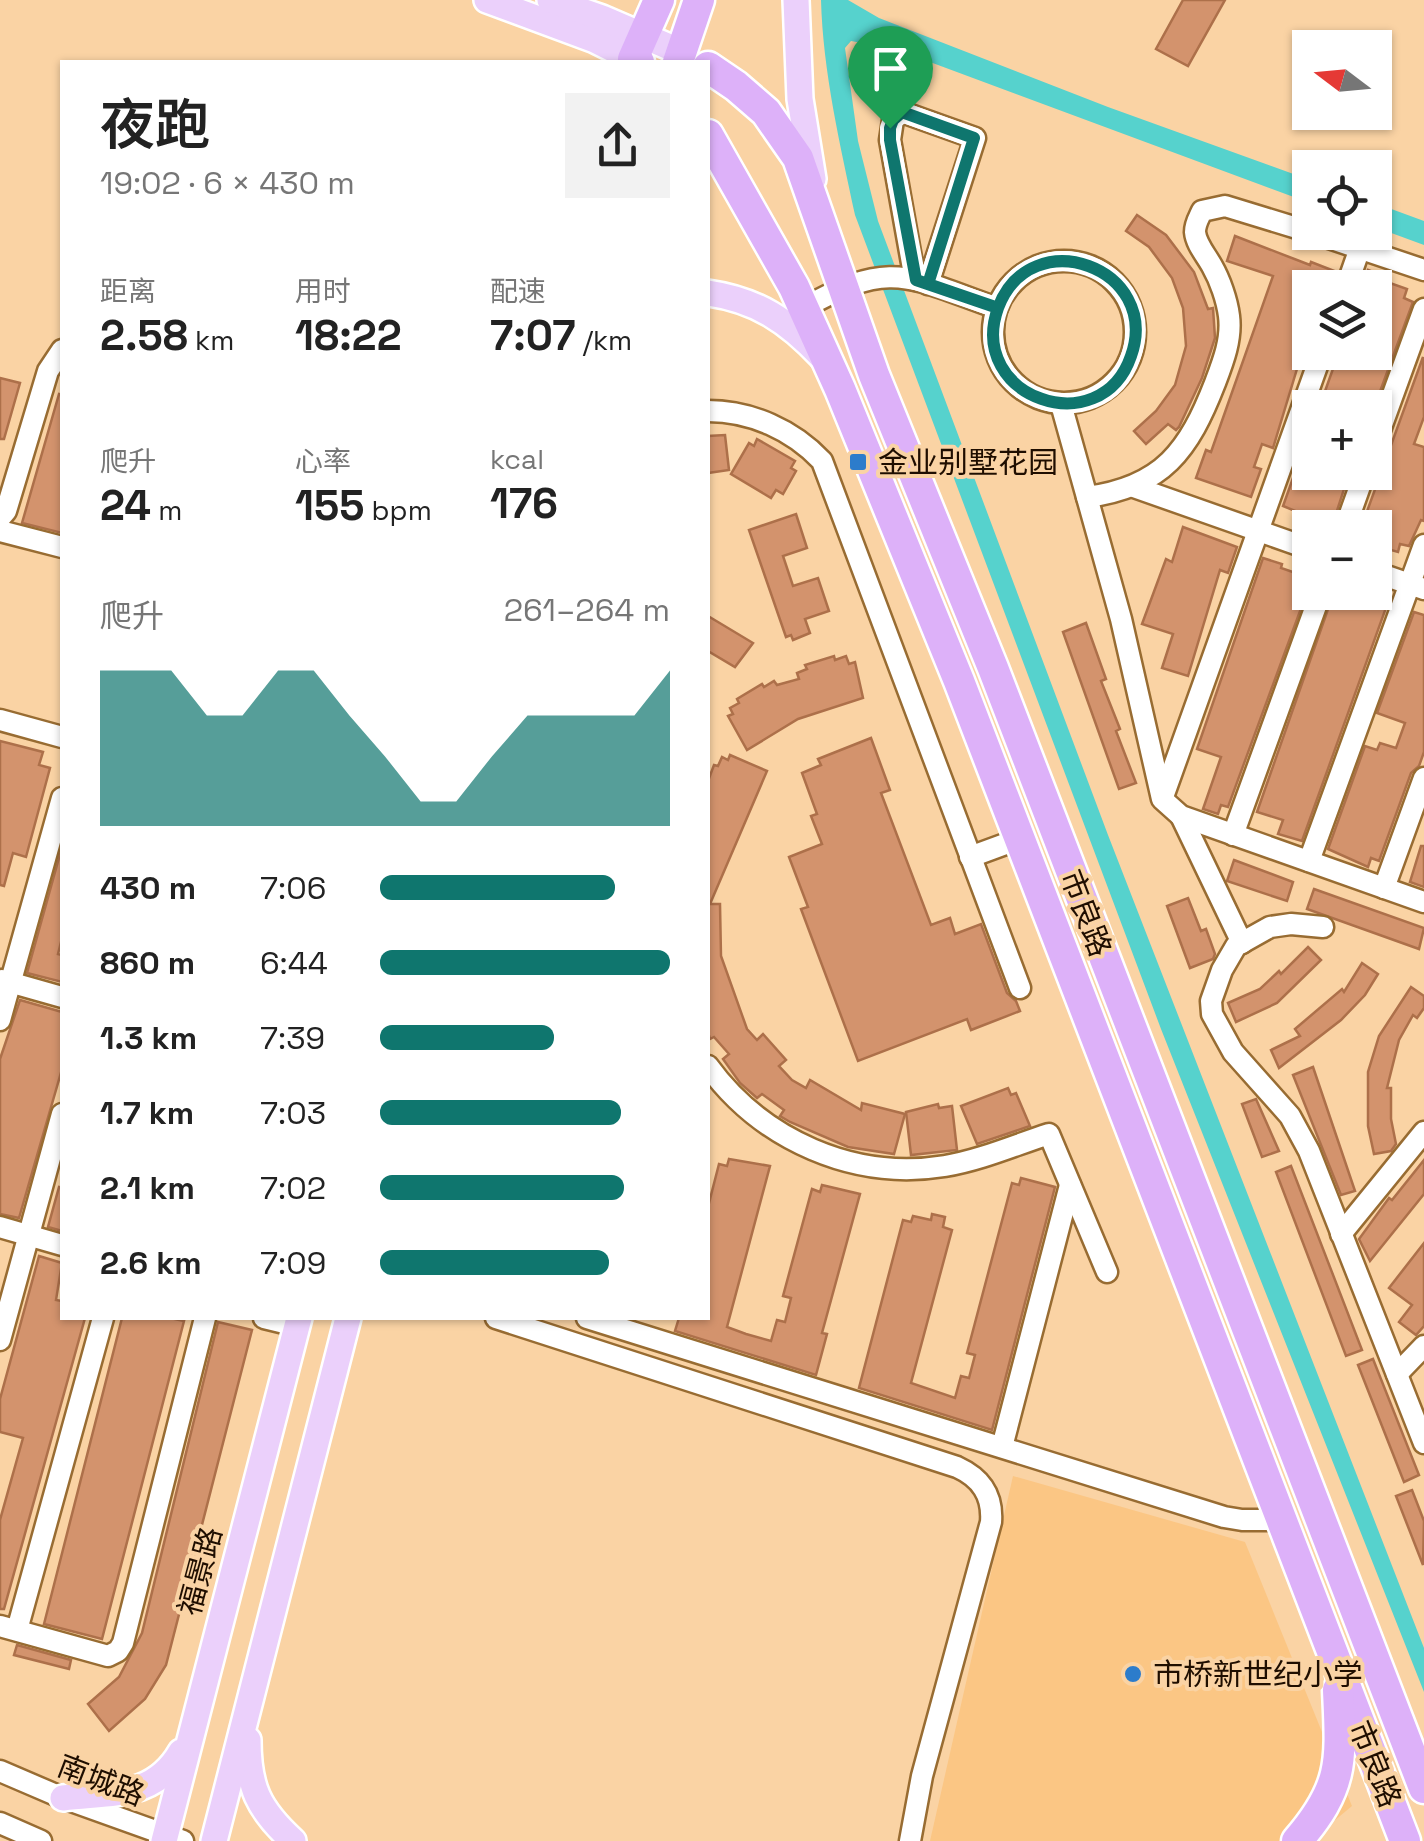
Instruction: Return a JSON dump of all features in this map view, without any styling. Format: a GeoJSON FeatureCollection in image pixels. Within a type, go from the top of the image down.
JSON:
{"type":"FeatureCollection","features":[{"type":"Feature","properties":{"kind":"highway"},"geometry":{"type":"LineString","coordinates":[[637,55],[658,0]]}},
{"type":"Feature","properties":{"kind":"highway"},"geometry":{"type":"LineString","coordinates":[[691,60],[699,0]]}},
{"type":"Feature","properties":{"kind":"highway","name":"市良路"},"geometry":{"type":"LineString","coordinates":[[710,72],[736,86],[779,129],[798,158],[829,250],[857,281],[874,375],[1000,686],[1424,1788]]}},
{"type":"Feature","properties":{"kind":"highway","name":"市良路"},"geometry":{"type":"LineString","coordinates":[[710,139],[804,308],[830,365],[1019,839],[1406,1841]]}},
{"type":"Feature","properties":{"kind":"highway"},"geometry":{"type":"LineString","coordinates":[[1297,1841],[1329,1800],[1336,1778],[1340,1747],[1336,1667]]}},
{"type":"Feature","properties":{"kind":"main road"},"geometry":{"type":"LineString","coordinates":[[487,0],[637,55]]}},
{"type":"Feature","properties":{"kind":"main road"},"geometry":{"type":"LineString","coordinates":[[550,0],[637,55]]}},
{"type":"Feature","properties":{"kind":"main road"},"geometry":{"type":"LineString","coordinates":[[796,0],[796,39],[810,169],[829,250]]}},
{"type":"Feature","properties":{"kind":"main road","name":"市良路"},"geometry":{"type":"LineString","coordinates":[[637,55],[682,60]]}},
{"type":"Feature","properties":{"kind":"main road"},"geometry":{"type":"LineString","coordinates":[[710,294],[734,297],[783,320],[830,365]]}},
{"type":"Feature","properties":{"kind":"main road"},"geometry":{"type":"LineString","coordinates":[[214,1841],[347,1320]]}},
{"type":"Feature","properties":{"kind":"main road","name":"福景路"},"geometry":{"type":"LineString","coordinates":[[170,1839],[196,1715],[298,1322]]}},
{"type":"Feature","properties":{"kind":"main road"},"geometry":{"type":"LineString","coordinates":[[249,1705],[248,1770],[252,1786],[259,1803],[293,1841]]}},
{"type":"Feature","properties":{"kind":"main road"},"geometry":{"type":"LineString","coordinates":[[63,1798],[146,1788],[160,1779],[180,1755],[196,1715]]}},
{"type":"Feature","properties":{"kind":"street"},"geometry":{"type":"LineString","coordinates":[[902,112],[974,138],[916,280],[890,140],[893,120],[902,112]]}},
{"type":"Feature","properties":{"kind":"street"},"geometry":{"type":"LineString","coordinates":[[1087,497],[1134,487],[1157,474],[1178,456],[1203,415],[1224,358],[1229,316],[1213,268],[1195,236],[1202,210],[1225,206],[1292,226]]}},
{"type":"Feature","properties":{"kind":"street"},"geometry":{"type":"LineString","coordinates":[[1366,250],[1424,270]]}},
{"type":"Feature","properties":{"kind":"street"},"geometry":{"type":"LineString","coordinates":[[1063,260],[1090,265],[1122,289],[1136,326],[1128,366],[1111,386],[1088,400],[1061,404],[1030,395],[1010,378],[1002,368],[994,342],[998,308],[1015,281],[1025,272],[1063,260]]}},
{"type":"Feature","properties":{"kind":"street"},"geometry":{"type":"LineString","coordinates":[[804,308],[857,281],[916,280],[998,308]]}},
{"type":"Feature","properties":{"kind":"street"},"geometry":{"type":"LineString","coordinates":[[1392,398],[1424,310]]}},
{"type":"Feature","properties":{"kind":"street"},"geometry":{"type":"LineString","coordinates":[[0,518],[6,511],[48,371],[60,353]]}},
{"type":"Feature","properties":{"kind":"street"},"geometry":{"type":"LineString","coordinates":[[1162,799],[1316,370]]}},
{"type":"Feature","properties":{"kind":"street"},"geometry":{"type":"LineString","coordinates":[[1061,404],[1122,619],[1162,799],[1181,816],[1242,942]]}},
{"type":"Feature","properties":{"kind":"street"},"geometry":{"type":"LineString","coordinates":[[710,411],[744,416],[776,427],[795,436],[822,461],[1020,988]]}},
{"type":"Feature","properties":{"kind":"street"},"geometry":{"type":"LineString","coordinates":[[1134,487],[1292,543]]}},
{"type":"Feature","properties":{"kind":"street"},"geometry":{"type":"LineString","coordinates":[[0,531],[60,546]]}},
{"type":"Feature","properties":{"kind":"street"},"geometry":{"type":"LineString","coordinates":[[1310,862],[1417,587],[1424,545]]}},
{"type":"Feature","properties":{"kind":"street"},"geometry":{"type":"LineString","coordinates":[[1392,578],[1417,587]]}},
{"type":"Feature","properties":{"kind":"street"},"geometry":{"type":"LineString","coordinates":[[1233,834],[1314,610]]}},
{"type":"Feature","properties":{"kind":"street"},"geometry":{"type":"LineString","coordinates":[[0,720],[60,736]]}},
{"type":"Feature","properties":{"kind":"street"},"geometry":{"type":"LineString","coordinates":[[1384,888],[1419,808],[1424,778]]}},
{"type":"Feature","properties":{"kind":"street"},"geometry":{"type":"LineString","coordinates":[[0,1020],[5,981],[60,804]]}},
{"type":"Feature","properties":{"kind":"street"},"geometry":{"type":"LineString","coordinates":[[1181,816],[1424,902]]}},
{"type":"Feature","properties":{"kind":"street"},"geometry":{"type":"LineString","coordinates":[[970,857],[1019,839]]}},
{"type":"Feature","properties":{"kind":"street"},"geometry":{"type":"LineString","coordinates":[[1323,927],[1280,925],[1236,946],[1211,1001],[1212,1014],[1233,1052],[1290,1116],[1309,1151],[1424,1444]]}},
{"type":"Feature","properties":{"kind":"street"},"geometry":{"type":"LineString","coordinates":[[5,981],[60,995]]}},
{"type":"Feature","properties":{"kind":"street"},"geometry":{"type":"LineString","coordinates":[[710,1068],[733,1097],[772,1129],[834,1158],[877,1167],[921,1169],[964,1162],[1049,1134],[1107,1272]]}},
{"type":"Feature","properties":{"kind":"street"},"geometry":{"type":"LineString","coordinates":[[0,1340],[60,1121]]}},
{"type":"Feature","properties":{"kind":"street"},"geometry":{"type":"LineString","coordinates":[[1342,1234],[1424,1132]]}},
{"type":"Feature","properties":{"kind":"street"},"geometry":{"type":"LineString","coordinates":[[1002,1448],[1070,1185]]}},
{"type":"Feature","properties":{"kind":"street"},"geometry":{"type":"LineString","coordinates":[[0,1227],[60,1244]]}},
{"type":"Feature","properties":{"kind":"street"},"geometry":{"type":"LineString","coordinates":[[102,1320],[8,1628],[108,1656],[124,1642],[204,1320]]}},
{"type":"Feature","properties":{"kind":"street"},"geometry":{"type":"LineString","coordinates":[[502,1320],[957,1467],[978,1480],[990,1499],[991,1522],[922,1776],[910,1841]]}},
{"type":"Feature","properties":{"kind":"street"},"geometry":{"type":"LineString","coordinates":[[594,1320],[1224,1517],[1280,1520]]}},
{"type":"Feature","properties":{"kind":"street"},"geometry":{"type":"LineString","coordinates":[[1396,1374],[1424,1346]]}},
{"type":"Feature","properties":{"kind":"street","name":"南城路"},"geometry":{"type":"LineString","coordinates":[[0,1771],[170,1839]]}},
{"type":"Feature","properties":{"kind":"street"},"geometry":{"type":"LineString","coordinates":[[0,1823],[41,1841]]}},
{"type":"Feature","properties":{"kind":"shaded area","name":"市桥新世纪小学"},"geometry":{"type":"Polygon","coordinates":[[[1013,1476],[1245,1542],[1352,1806],[1310,1841],[930,1841],[1013,1476]]]}},
{"type":"Feature","properties":{"kind":"water"},"geometry":{"type":"Polygon","coordinates":[[[821,0],[848,0],[879,18],[1292,173],[1292,196],[895,49],[851,41],[845,48],[858,141],[878,221],[1108,835],[1424,1648],[1424,1692],[1161,1029],[855,215],[822,27],[821,0]]]}},
{"type":"Feature","properties":{"kind":"water"},"geometry":{"type":"Polygon","coordinates":[[[1392,209],[1424,221],[1424,245],[1392,233],[1392,209]]]}},
{"type":"Feature","properties":{"kind":"building"},"geometry":{"type":"Polygon","coordinates":[[[1183,0],[1225,0],[1188,66],[1156,49],[1183,0]]]}},
{"type":"Feature","properties":{"kind":"building"},"geometry":{"type":"Polygon","coordinates":[[[1137,215],[1166,235],[1194,272],[1208,309],[1213,308],[1215,338],[1179,427],[1176,430],[1168,424],[1146,444],[1134,431],[1156,411],[1175,385],[1186,346],[1183,308],[1172,278],[1149,247],[1126,231],[1137,215]]]}},
{"type":"Feature","properties":{"kind":"building"},"geometry":{"type":"Polygon","coordinates":[[[1235,236],[1332,270],[1292,270],[1292,370],[1297,370],[1273,448],[1262,444],[1254,467],[1261,469],[1251,497],[1196,478],[1206,450],[1211,452],[1273,276],[1227,261],[1235,236]]]}},
{"type":"Feature","properties":{"kind":"building"},"geometry":{"type":"Polygon","coordinates":[[[1392,284],[1407,289],[1404,298],[1413,302],[1392,359],[1392,284]]]}},
{"type":"Feature","properties":{"kind":"building"},"geometry":{"type":"Polygon","coordinates":[[[1423,357],[1424,417],[1414,444],[1424,447],[1424,521],[1421,520],[1409,546],[1400,544],[1398,552],[1392,550],[1392,510],[1368,510],[1375,490],[1392,490],[1392,442],[1423,357]]]}},
{"type":"Feature","properties":{"kind":"building"},"geometry":{"type":"Polygon","coordinates":[[[1333,370],[1388,370],[1381,390],[1325,390],[1333,370]]]}},
{"type":"Feature","properties":{"kind":"building"},"geometry":{"type":"Polygon","coordinates":[[[0,378],[20,383],[4,439],[0,439],[0,378]]]}},
{"type":"Feature","properties":{"kind":"building"},"geometry":{"type":"Polygon","coordinates":[[[59,394],[60,532],[22,523],[59,394]]]}},
{"type":"Feature","properties":{"kind":"building"},"geometry":{"type":"Polygon","coordinates":[[[725,435],[729,470],[710,473],[710,436],[725,435]]]}},
{"type":"Feature","properties":{"kind":"building"},"geometry":{"type":"Polygon","coordinates":[[[757,439],[795,461],[791,468],[796,471],[783,494],[776,490],[771,498],[731,474],[749,443],[754,446],[757,439]]]}},
{"type":"Feature","properties":{"kind":"building"},"geometry":{"type":"Polygon","coordinates":[[[1292,481],[1292,490],[1344,490],[1337,510],[1293,510],[1283,506],[1292,481]]]}},
{"type":"Feature","properties":{"kind":"building"},"geometry":{"type":"Polygon","coordinates":[[[796,514],[807,548],[783,556],[793,586],[818,578],[829,611],[805,619],[810,633],[793,640],[791,635],[786,637],[749,530],[796,514]]]}},
{"type":"Feature","properties":{"kind":"building"},"geometry":{"type":"Polygon","coordinates":[[[1183,527],[1237,547],[1228,573],[1220,570],[1188,676],[1162,668],[1173,634],[1142,624],[1166,559],[1172,562],[1183,527]]]}},
{"type":"Feature","properties":{"kind":"building"},"geometry":{"type":"Polygon","coordinates":[[[1263,558],[1282,564],[1281,568],[1292,572],[1292,610],[1300,610],[1228,807],[1221,805],[1218,814],[1203,809],[1221,757],[1197,749],[1263,558]]]}},
{"type":"Feature","properties":{"kind":"building"},"geometry":{"type":"Polygon","coordinates":[[[1328,610],[1385,610],[1302,841],[1278,834],[1283,820],[1257,812],[1328,610]]]}},
{"type":"Feature","properties":{"kind":"building"},"geometry":{"type":"Polygon","coordinates":[[[1414,612],[1424,615],[1424,752],[1419,766],[1411,773],[1379,861],[1371,858],[1368,867],[1328,849],[1365,746],[1377,750],[1380,743],[1396,748],[1405,723],[1377,713],[1414,612]]]}},
{"type":"Feature","properties":{"kind":"building"},"geometry":{"type":"Polygon","coordinates":[[[710,617],[753,643],[735,667],[710,652],[710,617]]]}},
{"type":"Feature","properties":{"kind":"building"},"geometry":{"type":"Polygon","coordinates":[[[1086,623],[1106,679],[1101,681],[1120,729],[1116,731],[1136,783],[1119,789],[1063,632],[1086,623]]]}},
{"type":"Feature","properties":{"kind":"building"},"geometry":{"type":"Polygon","coordinates":[[[834,656],[835,660],[846,656],[849,664],[855,662],[863,698],[798,719],[747,750],[728,716],[733,714],[730,708],[739,703],[737,699],[762,684],[764,687],[774,681],[777,685],[799,679],[797,673],[807,669],[805,665],[834,656]]]}},
{"type":"Feature","properties":{"kind":"building"},"geometry":{"type":"Polygon","coordinates":[[[871,738],[890,790],[881,793],[931,925],[950,918],[955,934],[981,924],[1007,993],[1020,1011],[971,1030],[967,1019],[858,1061],[801,909],[808,907],[789,857],[822,844],[811,816],[817,814],[802,773],[821,765],[818,759],[871,738]]]}},
{"type":"Feature","properties":{"kind":"building"},"geometry":{"type":"Polygon","coordinates":[[[0,741],[43,752],[39,765],[50,768],[26,857],[13,853],[4,886],[0,885],[0,741]]]}},
{"type":"Feature","properties":{"kind":"building"},"geometry":{"type":"Polygon","coordinates":[[[730,755],[767,771],[710,904],[710,776],[722,757],[728,760],[730,755]]]}},
{"type":"Feature","properties":{"kind":"building"},"geometry":{"type":"Polygon","coordinates":[[[1424,846],[1424,887],[1410,882],[1424,846]]]}},
{"type":"Feature","properties":{"kind":"building"},"geometry":{"type":"Polygon","coordinates":[[[60,854],[60,981],[27,973],[60,854]]]}},
{"type":"Feature","properties":{"kind":"building"},"geometry":{"type":"Polygon","coordinates":[[[1234,860],[1293,882],[1287,901],[1227,881],[1234,860]]]}},
{"type":"Feature","properties":{"kind":"building"},"geometry":{"type":"Polygon","coordinates":[[[1314,889],[1424,928],[1419,949],[1307,909],[1314,889]]]}},
{"type":"Feature","properties":{"kind":"building"},"geometry":{"type":"Polygon","coordinates":[[[1188,898],[1215,954],[1213,959],[1190,968],[1167,906],[1188,898]]]}},
{"type":"Feature","properties":{"kind":"building"},"geometry":{"type":"Polygon","coordinates":[[[710,904],[720,904],[721,956],[747,1029],[757,1040],[763,1034],[786,1060],[779,1066],[806,1088],[810,1080],[861,1110],[862,1103],[905,1114],[894,1154],[848,1147],[780,1116],[784,1110],[762,1094],[757,1098],[740,1083],[723,1059],[729,1054],[714,1037],[710,1039],[710,904]]]}},
{"type":"Feature","properties":{"kind":"building"},"geometry":{"type":"Polygon","coordinates":[[[1308,947],[1321,960],[1277,1003],[1236,1022],[1228,1003],[1260,989],[1308,947]]]}},
{"type":"Feature","properties":{"kind":"building"},"geometry":{"type":"Polygon","coordinates":[[[1362,963],[1378,974],[1365,995],[1341,1020],[1279,1068],[1271,1050],[1300,1036],[1295,1029],[1342,989],[1344,992],[1362,963]]]}},
{"type":"Feature","properties":{"kind":"building"},"geometry":{"type":"Polygon","coordinates":[[[1411,987],[1424,996],[1424,1008],[1417,1018],[1413,1015],[1399,1040],[1387,1088],[1391,1088],[1396,1144],[1391,1151],[1374,1154],[1368,1126],[1368,1072],[1379,1036],[1411,987]]]}},
{"type":"Feature","properties":{"kind":"building"},"geometry":{"type":"Polygon","coordinates":[[[20,1000],[60,1011],[60,1076],[19,1218],[0,1214],[0,1059],[20,1000]]]}},
{"type":"Feature","properties":{"kind":"building"},"geometry":{"type":"Polygon","coordinates":[[[1313,1067],[1355,1191],[1341,1195],[1293,1075],[1313,1067]]]}},
{"type":"Feature","properties":{"kind":"building"},"geometry":{"type":"Polygon","coordinates":[[[1008,1088],[1011,1095],[1016,1093],[1030,1126],[977,1144],[961,1106],[1008,1088]]]}},
{"type":"Feature","properties":{"kind":"building"},"geometry":{"type":"Polygon","coordinates":[[[1256,1099],[1279,1151],[1262,1157],[1242,1104],[1256,1099]]]}},
{"type":"Feature","properties":{"kind":"building"},"geometry":{"type":"Polygon","coordinates":[[[938,1104],[939,1108],[952,1106],[957,1150],[911,1155],[906,1112],[938,1104]]]}},
{"type":"Feature","properties":{"kind":"building"},"geometry":{"type":"Polygon","coordinates":[[[729,1159],[770,1166],[727,1327],[771,1341],[777,1320],[785,1322],[791,1298],[783,1296],[812,1189],[820,1192],[822,1185],[860,1194],[822,1333],[827,1334],[816,1375],[675,1331],[678,1320],[710,1320],[710,1199],[719,1164],[727,1166],[729,1159]]]}},
{"type":"Feature","properties":{"kind":"building"},"geometry":{"type":"Polygon","coordinates":[[[1424,1160],[1424,1194],[1370,1261],[1359,1239],[1424,1160]]]}},
{"type":"Feature","properties":{"kind":"building"},"geometry":{"type":"Polygon","coordinates":[[[1291,1166],[1362,1350],[1346,1356],[1276,1172],[1291,1166]]]}},
{"type":"Feature","properties":{"kind":"building"},"geometry":{"type":"Polygon","coordinates":[[[1021,1178],[1055,1187],[992,1430],[859,1388],[903,1220],[911,1222],[913,1216],[931,1220],[932,1214],[945,1217],[943,1227],[952,1230],[911,1383],[955,1398],[961,1376],[969,1378],[975,1355],[967,1353],[1012,1183],[1019,1185],[1021,1178]]]}},
{"type":"Feature","properties":{"kind":"building"},"geometry":{"type":"Polygon","coordinates":[[[59,1187],[60,1230],[48,1227],[59,1187]]]}},
{"type":"Feature","properties":{"kind":"building"},"geometry":{"type":"Polygon","coordinates":[[[1424,1243],[1424,1326],[1416,1335],[1399,1322],[1412,1305],[1389,1288],[1424,1243]]]}},
{"type":"Feature","properties":{"kind":"building"},"geometry":{"type":"Polygon","coordinates":[[[39,1256],[60,1262],[56,1300],[60,1301],[60,1320],[84,1320],[4,1609],[0,1609],[0,1520],[23,1438],[0,1432],[0,1399],[39,1256]]]}},
{"type":"Feature","properties":{"kind":"building"},"geometry":{"type":"Polygon","coordinates":[[[121,1320],[184,1321],[102,1639],[44,1624],[121,1320]]]}},
{"type":"Feature","properties":{"kind":"building"},"geometry":{"type":"Polygon","coordinates":[[[218,1322],[252,1330],[166,1665],[145,1699],[109,1731],[88,1704],[119,1677],[142,1633],[218,1322]]]}},
{"type":"Feature","properties":{"kind":"building"},"geometry":{"type":"Polygon","coordinates":[[[1373,1359],[1419,1475],[1404,1482],[1358,1365],[1373,1359]]]}},
{"type":"Feature","properties":{"kind":"building"},"geometry":{"type":"Polygon","coordinates":[[[1412,1490],[1424,1521],[1423,1565],[1396,1496],[1412,1490]]]}},
{"type":"Feature","properties":{"kind":"building"},"geometry":{"type":"Polygon","coordinates":[[[17,1645],[71,1660],[69,1669],[14,1655],[17,1645]]]}},
{"type":"Feature","properties":{"kind":"place","name":"金业别墅花园"},"geometry":{"type":"Point","coordinates":[858,462]}},
{"type":"Feature","properties":{"kind":"place","name":"市桥新世纪小学"},"geometry":{"type":"Point","coordinates":[1133,1674]}},
{"type":"Feature","properties":{"kind":"route"},"geometry":{"type":"LineString","coordinates":[[890,128],[902,112],[974,138],[928,284],[998,308],[1015,281],[1037,266],[1063,260],[1102,271],[1122,289],[1136,326],[1128,366],[1111,386],[1075,403],[1050,403],[1030,395],[1010,378],[996,355],[993,329],[998,308],[916,280],[890,128]]}}]}
